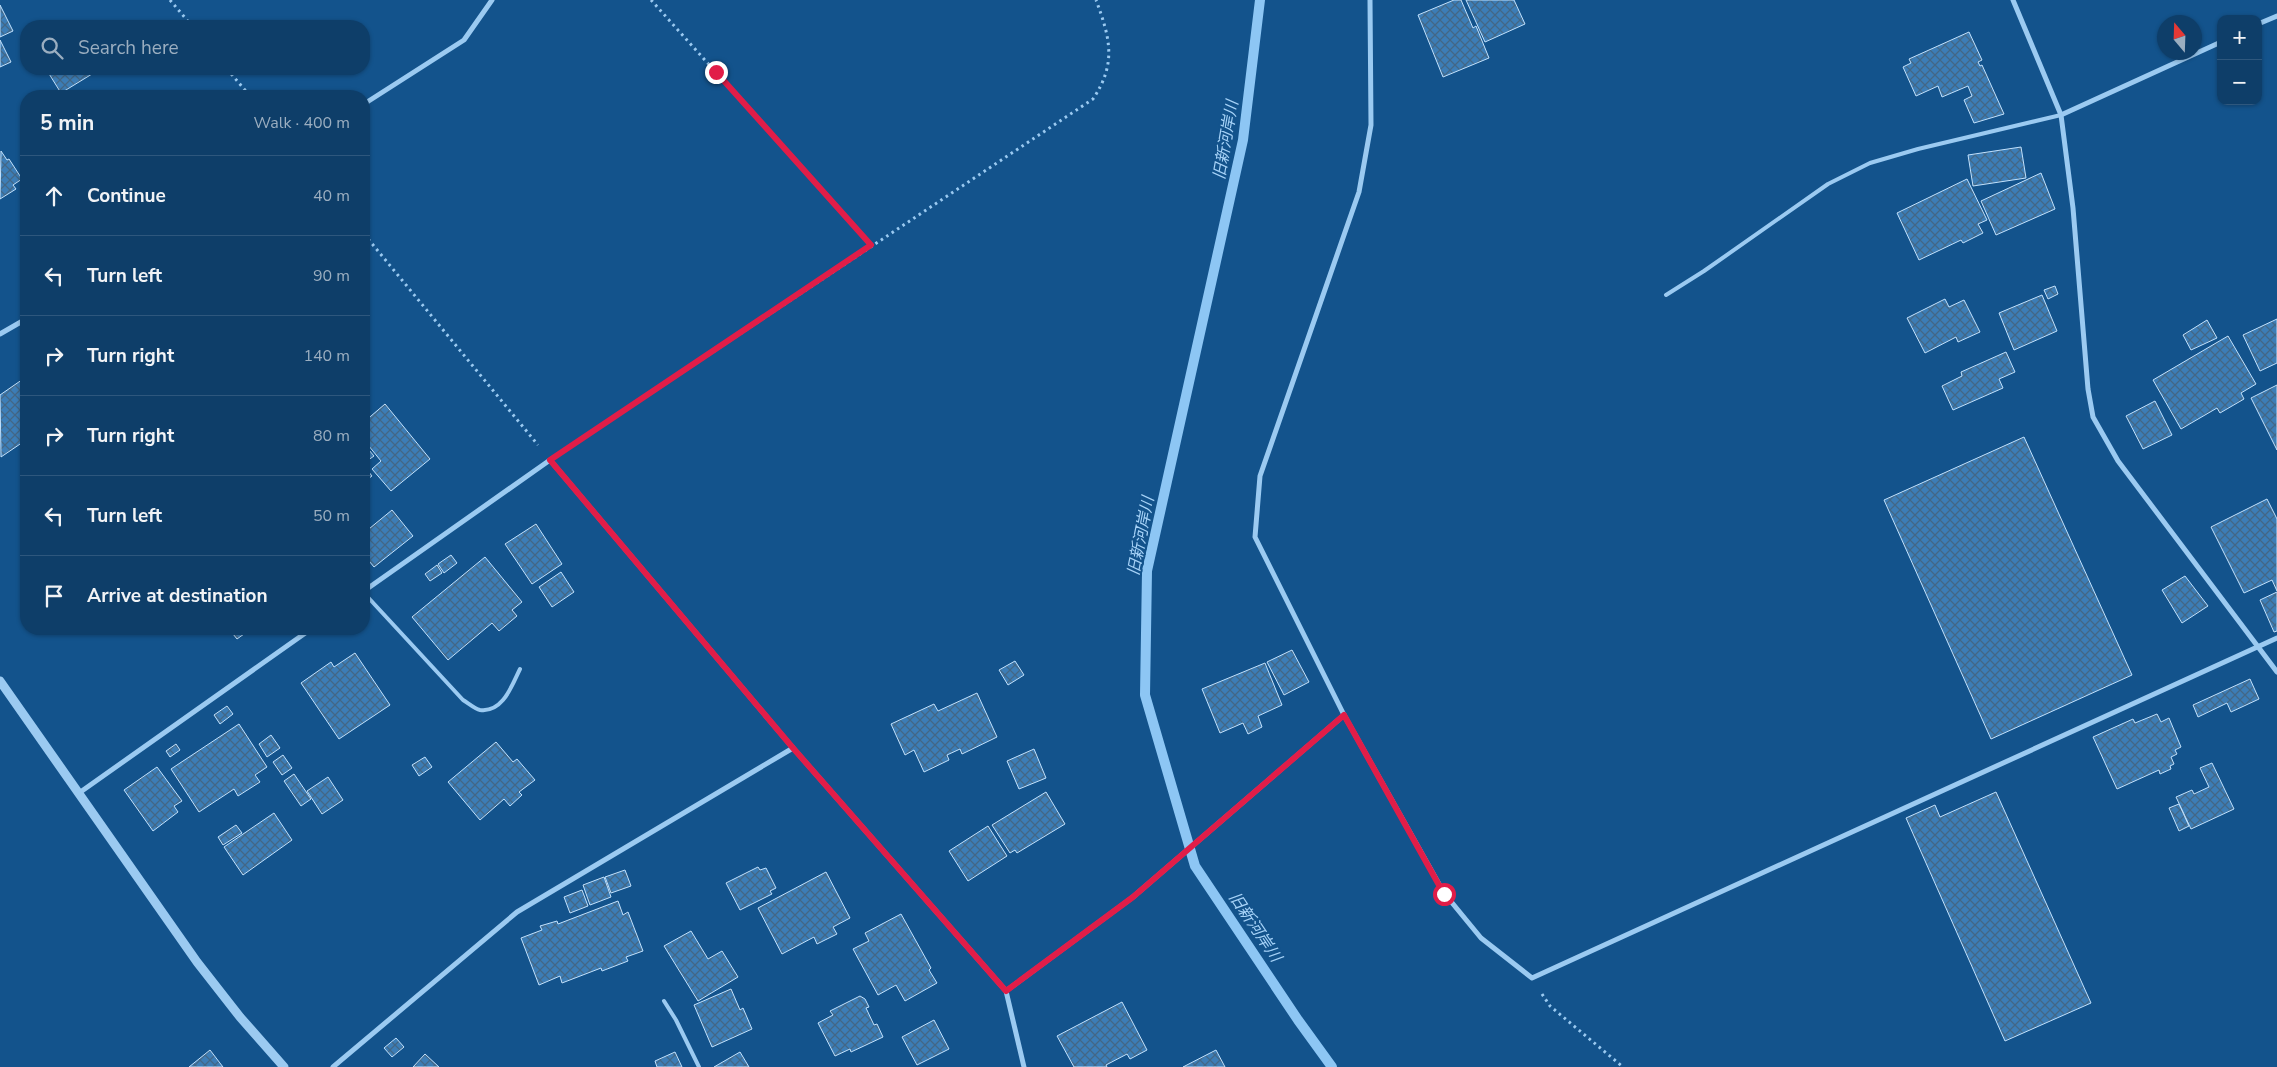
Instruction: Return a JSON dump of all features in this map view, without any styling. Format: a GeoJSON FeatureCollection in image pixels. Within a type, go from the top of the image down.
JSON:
{"type":"FeatureCollection","features":[{"type":"Feature","properties":{"kind":"street"},"geometry":{"type":"LineString","coordinates":[[370,100],[464,40],[492,0]]}},
{"type":"Feature","properties":{"kind":"street"},"geometry":{"type":"LineString","coordinates":[[1370,0],[1371,125],[1359,192],[1260,476],[1255,537],[1344,715],[1444,894],[1481,938],[1532,978],[2277,638]]}},
{"type":"Feature","properties":{"kind":"street"},"geometry":{"type":"LineString","coordinates":[[2013,0],[2061,115],[2073,208],[2088,389],[2093,417],[2118,461],[2277,672]]}},
{"type":"Feature","properties":{"kind":"street"},"geometry":{"type":"LineString","coordinates":[[2262,22],[2277,16]]}},
{"type":"Feature","properties":{"kind":"street"},"geometry":{"type":"LineString","coordinates":[[2061,115],[2217,44]]}},
{"type":"Feature","properties":{"kind":"street"},"geometry":{"type":"LineString","coordinates":[[0,334],[20,322]]}},
{"type":"Feature","properties":{"kind":"street"},"geometry":{"type":"LineString","coordinates":[[370,588],[550,460],[793,748],[1006,991],[1024,1067]]}},
{"type":"Feature","properties":{"kind":"street"},"geometry":{"type":"LineString","coordinates":[[79,793],[303,635]]}},
{"type":"Feature","properties":{"kind":"street"},"geometry":{"type":"LineString","coordinates":[[0,681],[197,962],[240,1017],[284,1067]]}},
{"type":"Feature","properties":{"kind":"street"},"geometry":{"type":"LineString","coordinates":[[1006,991],[1133,897],[1344,715]]}},
{"type":"Feature","properties":{"kind":"street"},"geometry":{"type":"LineString","coordinates":[[333,1067],[516,912],[793,748]]}},
{"type":"Feature","properties":{"kind":"lane"},"geometry":{"type":"LineString","coordinates":[[1666,295],[1704,272],[1828,184],[1870,163],[1918,149],[2061,115]]}},
{"type":"Feature","properties":{"kind":"lane"},"geometry":{"type":"LineString","coordinates":[[370,599],[463,700],[479,710],[492,709],[506,697],[520,669]]}},
{"type":"Feature","properties":{"kind":"lane"},"geometry":{"type":"LineString","coordinates":[[664,1001],[676,1020],[699,1067]]}},
{"type":"Feature","properties":{"kind":"path"},"geometry":{"type":"LineString","coordinates":[[170,0],[187,20]]}},
{"type":"Feature","properties":{"kind":"path"},"geometry":{"type":"LineString","coordinates":[[651,0],[871,245]]}},
{"type":"Feature","properties":{"kind":"path"},"geometry":{"type":"LineString","coordinates":[[370,241],[550,460],[1093,99],[1104,82],[1110,54],[1104,22],[1096,0]]}},
{"type":"Feature","properties":{"kind":"path"},"geometry":{"type":"LineString","coordinates":[[232,75],[245,90]]}},
{"type":"Feature","properties":{"kind":"path"},"geometry":{"type":"LineString","coordinates":[[1532,978],[1550,1006],[1623,1067]]}},
{"type":"Feature","properties":{"kind":"building"},"geometry":{"type":"Polygon","coordinates":[[[1454,0],[1461,0],[1473,28],[1476,26],[1489,58],[1443,77],[1418,15],[1454,0]]]}},
{"type":"Feature","properties":{"kind":"building"},"geometry":{"type":"Polygon","coordinates":[[[1466,0],[1514,0],[1525,24],[1485,42],[1466,0]]]}},
{"type":"Feature","properties":{"kind":"building"},"geometry":{"type":"Polygon","coordinates":[[[0,5],[13,31],[0,37],[0,5]]]}},
{"type":"Feature","properties":{"kind":"building"},"geometry":{"type":"Polygon","coordinates":[[[1969,32],[1982,60],[1978,62],[1980,66],[1982,65],[2004,114],[1974,123],[1964,100],[1972,96],[1968,86],[1942,97],[1938,86],[1916,96],[1903,67],[1911,63],[1909,59],[1969,32]]]}},
{"type":"Feature","properties":{"kind":"building"},"geometry":{"type":"Polygon","coordinates":[[[0,40],[11,62],[0,67],[0,40]]]}},
{"type":"Feature","properties":{"kind":"building"},"geometry":{"type":"Polygon","coordinates":[[[50,75],[90,75],[66,90],[59,90],[50,75]]]}},
{"type":"Feature","properties":{"kind":"building"},"geometry":{"type":"Polygon","coordinates":[[[2021,147],[2026,178],[1973,186],[1968,155],[2021,147]]]}},
{"type":"Feature","properties":{"kind":"building"},"geometry":{"type":"Polygon","coordinates":[[[1,151],[7,160],[9,159],[20,176],[20,180],[13,185],[16,189],[0,199],[1,151]]]}},
{"type":"Feature","properties":{"kind":"building"},"geometry":{"type":"Polygon","coordinates":[[[2041,173],[2055,209],[1996,235],[1981,201],[2041,173]]]}},
{"type":"Feature","properties":{"kind":"building"},"geometry":{"type":"Polygon","coordinates":[[[1967,179],[1987,220],[1978,224],[1983,233],[1963,243],[1961,240],[1919,260],[1897,213],[1967,179]]]}},
{"type":"Feature","properties":{"kind":"building"},"geometry":{"type":"Polygon","coordinates":[[[2055,286],[2058,294],[2048,299],[2044,290],[2055,286]]]}},
{"type":"Feature","properties":{"kind":"building"},"geometry":{"type":"Polygon","coordinates":[[[2042,295],[2057,331],[2014,350],[1999,313],[2042,295]]]}},
{"type":"Feature","properties":{"kind":"building"},"geometry":{"type":"Polygon","coordinates":[[[1945,299],[1949,307],[1964,300],[1980,332],[1958,342],[1956,337],[1925,353],[1907,318],[1945,299]]]}},
{"type":"Feature","properties":{"kind":"building"},"geometry":{"type":"Polygon","coordinates":[[[2277,319],[2277,363],[2260,371],[2243,335],[2277,319]]]}},
{"type":"Feature","properties":{"kind":"building"},"geometry":{"type":"Polygon","coordinates":[[[2207,320],[2217,338],[2191,350],[2183,335],[2207,320]]]}},
{"type":"Feature","properties":{"kind":"building"},"geometry":{"type":"Polygon","coordinates":[[[2228,336],[2256,384],[2241,393],[2244,399],[2220,413],[2217,408],[2181,429],[2153,380],[2228,336]]]}},
{"type":"Feature","properties":{"kind":"building"},"geometry":{"type":"Polygon","coordinates":[[[2006,352],[2015,372],[1999,379],[2003,388],[1953,410],[1942,386],[1962,376],[1961,372],[2006,352]]]}},
{"type":"Feature","properties":{"kind":"building"},"geometry":{"type":"Polygon","coordinates":[[[20,381],[20,444],[1,457],[0,395],[20,381]]]}},
{"type":"Feature","properties":{"kind":"building"},"geometry":{"type":"Polygon","coordinates":[[[2277,385],[2277,450],[2251,398],[2277,385]]]}},
{"type":"Feature","properties":{"kind":"building"},"geometry":{"type":"Polygon","coordinates":[[[2155,401],[2172,435],[2143,449],[2126,416],[2155,401]]]}},
{"type":"Feature","properties":{"kind":"building"},"geometry":{"type":"Polygon","coordinates":[[[385,404],[430,459],[391,491],[372,469],[381,461],[370,447],[370,417],[385,404]]]}},
{"type":"Feature","properties":{"kind":"building"},"geometry":{"type":"Polygon","coordinates":[[[2024,437],[2132,675],[1991,739],[1884,500],[2024,437]]]}},
{"type":"Feature","properties":{"kind":"building"},"geometry":{"type":"Polygon","coordinates":[[[2267,499],[2277,519],[2277,591],[2272,580],[2244,593],[2211,527],[2267,499]]]}},
{"type":"Feature","properties":{"kind":"building"},"geometry":{"type":"Polygon","coordinates":[[[392,510],[413,536],[374,567],[370,562],[370,528],[392,510]]]}},
{"type":"Feature","properties":{"kind":"building"},"geometry":{"type":"Polygon","coordinates":[[[536,524],[562,564],[532,584],[505,544],[536,524]]]}},
{"type":"Feature","properties":{"kind":"building"},"geometry":{"type":"Polygon","coordinates":[[[451,555],[457,563],[444,573],[438,564],[451,555]]]}},
{"type":"Feature","properties":{"kind":"building"},"geometry":{"type":"Polygon","coordinates":[[[485,557],[522,602],[512,610],[517,616],[499,631],[492,623],[448,660],[412,617],[485,557]]]}},
{"type":"Feature","properties":{"kind":"building"},"geometry":{"type":"Polygon","coordinates":[[[437,565],[442,573],[430,581],[425,574],[437,565]]]}},
{"type":"Feature","properties":{"kind":"building"},"geometry":{"type":"Polygon","coordinates":[[[561,572],[574,592],[552,607],[539,587],[561,572]]]}},
{"type":"Feature","properties":{"kind":"building"},"geometry":{"type":"Polygon","coordinates":[[[2185,576],[2208,606],[2182,623],[2162,590],[2185,576]]]}},
{"type":"Feature","properties":{"kind":"building"},"geometry":{"type":"Polygon","coordinates":[[[2277,592],[2277,631],[2274,632],[2260,600],[2277,592]]]}},
{"type":"Feature","properties":{"kind":"building"},"geometry":{"type":"Polygon","coordinates":[[[234,635],[243,635],[237,639],[234,635]]]}},
{"type":"Feature","properties":{"kind":"building"},"geometry":{"type":"Polygon","coordinates":[[[1292,650],[1309,682],[1284,695],[1267,662],[1292,650]]]}},
{"type":"Feature","properties":{"kind":"building"},"geometry":{"type":"Polygon","coordinates":[[[355,653],[390,705],[339,739],[301,683],[331,662],[334,667],[355,653]]]}},
{"type":"Feature","properties":{"kind":"building"},"geometry":{"type":"Polygon","coordinates":[[[1015,661],[1024,675],[1008,685],[999,670],[1015,661]]]}},
{"type":"Feature","properties":{"kind":"building"},"geometry":{"type":"Polygon","coordinates":[[[1265,663],[1282,705],[1258,716],[1262,727],[1248,734],[1243,723],[1220,733],[1202,689],[1265,663]]]}},
{"type":"Feature","properties":{"kind":"building"},"geometry":{"type":"Polygon","coordinates":[[[2250,679],[2259,699],[2231,712],[2227,703],[2198,717],[2193,705],[2250,679]]]}},
{"type":"Feature","properties":{"kind":"building"},"geometry":{"type":"Polygon","coordinates":[[[977,693],[997,737],[962,754],[960,749],[947,755],[949,760],[924,772],[914,750],[905,755],[891,724],[934,704],[938,711],[977,693]]]}},
{"type":"Feature","properties":{"kind":"building"},"geometry":{"type":"Polygon","coordinates":[[[227,706],[233,714],[220,724],[214,715],[227,706]]]}},
{"type":"Feature","properties":{"kind":"building"},"geometry":{"type":"Polygon","coordinates":[[[2157,714],[2161,722],[2169,718],[2181,747],[2175,750],[2177,754],[2171,757],[2174,764],[2170,766],[2171,769],[2160,774],[2159,770],[2117,789],[2093,737],[2133,719],[2135,723],[2157,714]]]}},
{"type":"Feature","properties":{"kind":"building"},"geometry":{"type":"Polygon","coordinates":[[[239,724],[267,767],[255,775],[260,782],[238,796],[234,789],[199,812],[171,769],[239,724]]]}},
{"type":"Feature","properties":{"kind":"building"},"geometry":{"type":"Polygon","coordinates":[[[271,735],[280,748],[267,757],[259,744],[271,735]]]}},
{"type":"Feature","properties":{"kind":"building"},"geometry":{"type":"Polygon","coordinates":[[[496,742],[513,762],[517,759],[535,780],[519,792],[522,795],[510,806],[504,799],[480,820],[448,782],[496,742]]]}},
{"type":"Feature","properties":{"kind":"building"},"geometry":{"type":"Polygon","coordinates":[[[176,744],[180,750],[170,757],[166,751],[176,744]]]}},
{"type":"Feature","properties":{"kind":"building"},"geometry":{"type":"Polygon","coordinates":[[[1034,749],[1046,778],[1019,789],[1007,761],[1034,749]]]}},
{"type":"Feature","properties":{"kind":"building"},"geometry":{"type":"Polygon","coordinates":[[[283,755],[292,768],[282,775],[273,762],[283,755]]]}},
{"type":"Feature","properties":{"kind":"building"},"geometry":{"type":"Polygon","coordinates":[[[425,757],[432,767],[419,776],[412,765],[425,757]]]}},
{"type":"Feature","properties":{"kind":"building"},"geometry":{"type":"Polygon","coordinates":[[[2212,763],[2234,809],[2191,829],[2176,797],[2192,790],[2194,794],[2209,787],[2200,768],[2212,763]]]}},
{"type":"Feature","properties":{"kind":"building"},"geometry":{"type":"Polygon","coordinates":[[[157,767],[182,801],[174,806],[178,812],[153,831],[124,790],[157,767]]]}},
{"type":"Feature","properties":{"kind":"building"},"geometry":{"type":"Polygon","coordinates":[[[294,774],[311,799],[301,806],[284,781],[294,774]]]}},
{"type":"Feature","properties":{"kind":"building"},"geometry":{"type":"Polygon","coordinates":[[[328,777],[343,800],[322,814],[307,791],[328,777]]]}},
{"type":"Feature","properties":{"kind":"building"},"geometry":{"type":"Polygon","coordinates":[[[1046,792],[1065,824],[1017,853],[1015,850],[1010,853],[992,825],[1046,792]]]}},
{"type":"Feature","properties":{"kind":"building"},"geometry":{"type":"Polygon","coordinates":[[[1996,792],[2091,1003],[2005,1041],[1906,818],[1935,805],[1940,817],[1996,792]]]}},
{"type":"Feature","properties":{"kind":"building"},"geometry":{"type":"Polygon","coordinates":[[[2179,804],[2189,826],[2179,831],[2169,808],[2179,804]]]}},
{"type":"Feature","properties":{"kind":"building"},"geometry":{"type":"Polygon","coordinates":[[[274,813],[292,840],[243,875],[224,847],[274,813]]]}},
{"type":"Feature","properties":{"kind":"building"},"geometry":{"type":"Polygon","coordinates":[[[236,825],[242,833],[223,845],[218,837],[236,825]]]}},
{"type":"Feature","properties":{"kind":"building"},"geometry":{"type":"Polygon","coordinates":[[[988,826],[1007,856],[968,881],[949,851],[988,826]]]}},
{"type":"Feature","properties":{"kind":"building"},"geometry":{"type":"Polygon","coordinates":[[[758,867],[760,870],[766,868],[776,888],[770,891],[772,894],[740,910],[726,883],[758,867]]]}},
{"type":"Feature","properties":{"kind":"building"},"geometry":{"type":"Polygon","coordinates":[[[625,870],[631,886],[611,893],[605,877],[625,870]]]}},
{"type":"Feature","properties":{"kind":"building"},"geometry":{"type":"Polygon","coordinates":[[[826,872],[850,918],[833,927],[837,934],[817,944],[814,937],[782,954],[758,908],[826,872]]]}},
{"type":"Feature","properties":{"kind":"building"},"geometry":{"type":"Polygon","coordinates":[[[604,877],[611,897],[590,905],[583,885],[604,877]]]}},
{"type":"Feature","properties":{"kind":"building"},"geometry":{"type":"Polygon","coordinates":[[[582,890],[588,906],[570,913],[564,897],[582,890]]]}},
{"type":"Feature","properties":{"kind":"building"},"geometry":{"type":"Polygon","coordinates":[[[618,901],[623,915],[628,912],[643,951],[626,957],[628,961],[602,971],[601,968],[562,983],[560,976],[539,985],[521,938],[542,930],[540,926],[557,921],[558,924],[618,901]]]}},
{"type":"Feature","properties":{"kind":"building"},"geometry":{"type":"Polygon","coordinates":[[[901,914],[931,968],[929,970],[937,983],[905,1001],[896,985],[878,995],[853,949],[869,941],[865,933],[901,914]]]}},
{"type":"Feature","properties":{"kind":"building"},"geometry":{"type":"Polygon","coordinates":[[[691,931],[708,959],[722,951],[738,977],[698,1001],[664,946],[691,931]]]}},
{"type":"Feature","properties":{"kind":"building"},"geometry":{"type":"Polygon","coordinates":[[[731,989],[740,1010],[743,1008],[752,1029],[712,1047],[694,1005],[731,989]]]}},
{"type":"Feature","properties":{"kind":"building"},"geometry":{"type":"Polygon","coordinates":[[[860,996],[865,999],[869,1007],[866,1008],[874,1025],[877,1024],[883,1037],[851,1052],[850,1049],[835,1056],[818,1023],[833,1015],[830,1011],[860,996]]]}},
{"type":"Feature","properties":{"kind":"building"},"geometry":{"type":"Polygon","coordinates":[[[1122,1002],[1147,1050],[1130,1059],[1127,1054],[1106,1065],[1107,1067],[1074,1067],[1057,1036],[1122,1002]]]}},
{"type":"Feature","properties":{"kind":"building"},"geometry":{"type":"Polygon","coordinates":[[[934,1020],[949,1049],[917,1065],[902,1037],[934,1020]]]}},
{"type":"Feature","properties":{"kind":"building"},"geometry":{"type":"Polygon","coordinates":[[[396,1038],[404,1047],[392,1057],[384,1048],[396,1038]]]}},
{"type":"Feature","properties":{"kind":"building"},"geometry":{"type":"Polygon","coordinates":[[[210,1050],[223,1067],[189,1067],[210,1050]]]}},
{"type":"Feature","properties":{"kind":"building"},"geometry":{"type":"Polygon","coordinates":[[[1216,1050],[1225,1067],[1183,1067],[1216,1050]]]}},
{"type":"Feature","properties":{"kind":"building"},"geometry":{"type":"Polygon","coordinates":[[[675,1052],[682,1067],[657,1067],[655,1061],[675,1052]]]}},
{"type":"Feature","properties":{"kind":"building"},"geometry":{"type":"Polygon","coordinates":[[[740,1052],[749,1067],[714,1067],[740,1052]]]}},
{"type":"Feature","properties":{"kind":"building"},"geometry":{"type":"Polygon","coordinates":[[[425,1054],[439,1067],[413,1067],[425,1054]]]}},
{"type":"Feature","properties":{"kind":"waterway","name":"旧新河岸川"},"geometry":{"type":"LineString","coordinates":[[1260,0],[1243,140],[1147,571],[1145,695],[1195,866],[1298,1020],[1332,1067]]}},
{"type":"Feature","properties":{"kind":"route"},"geometry":{"type":"LineString","coordinates":[[716,72],[871,245],[550,460],[793,748],[1006,991],[1133,897],[1344,715],[1444,894]]}}]}
